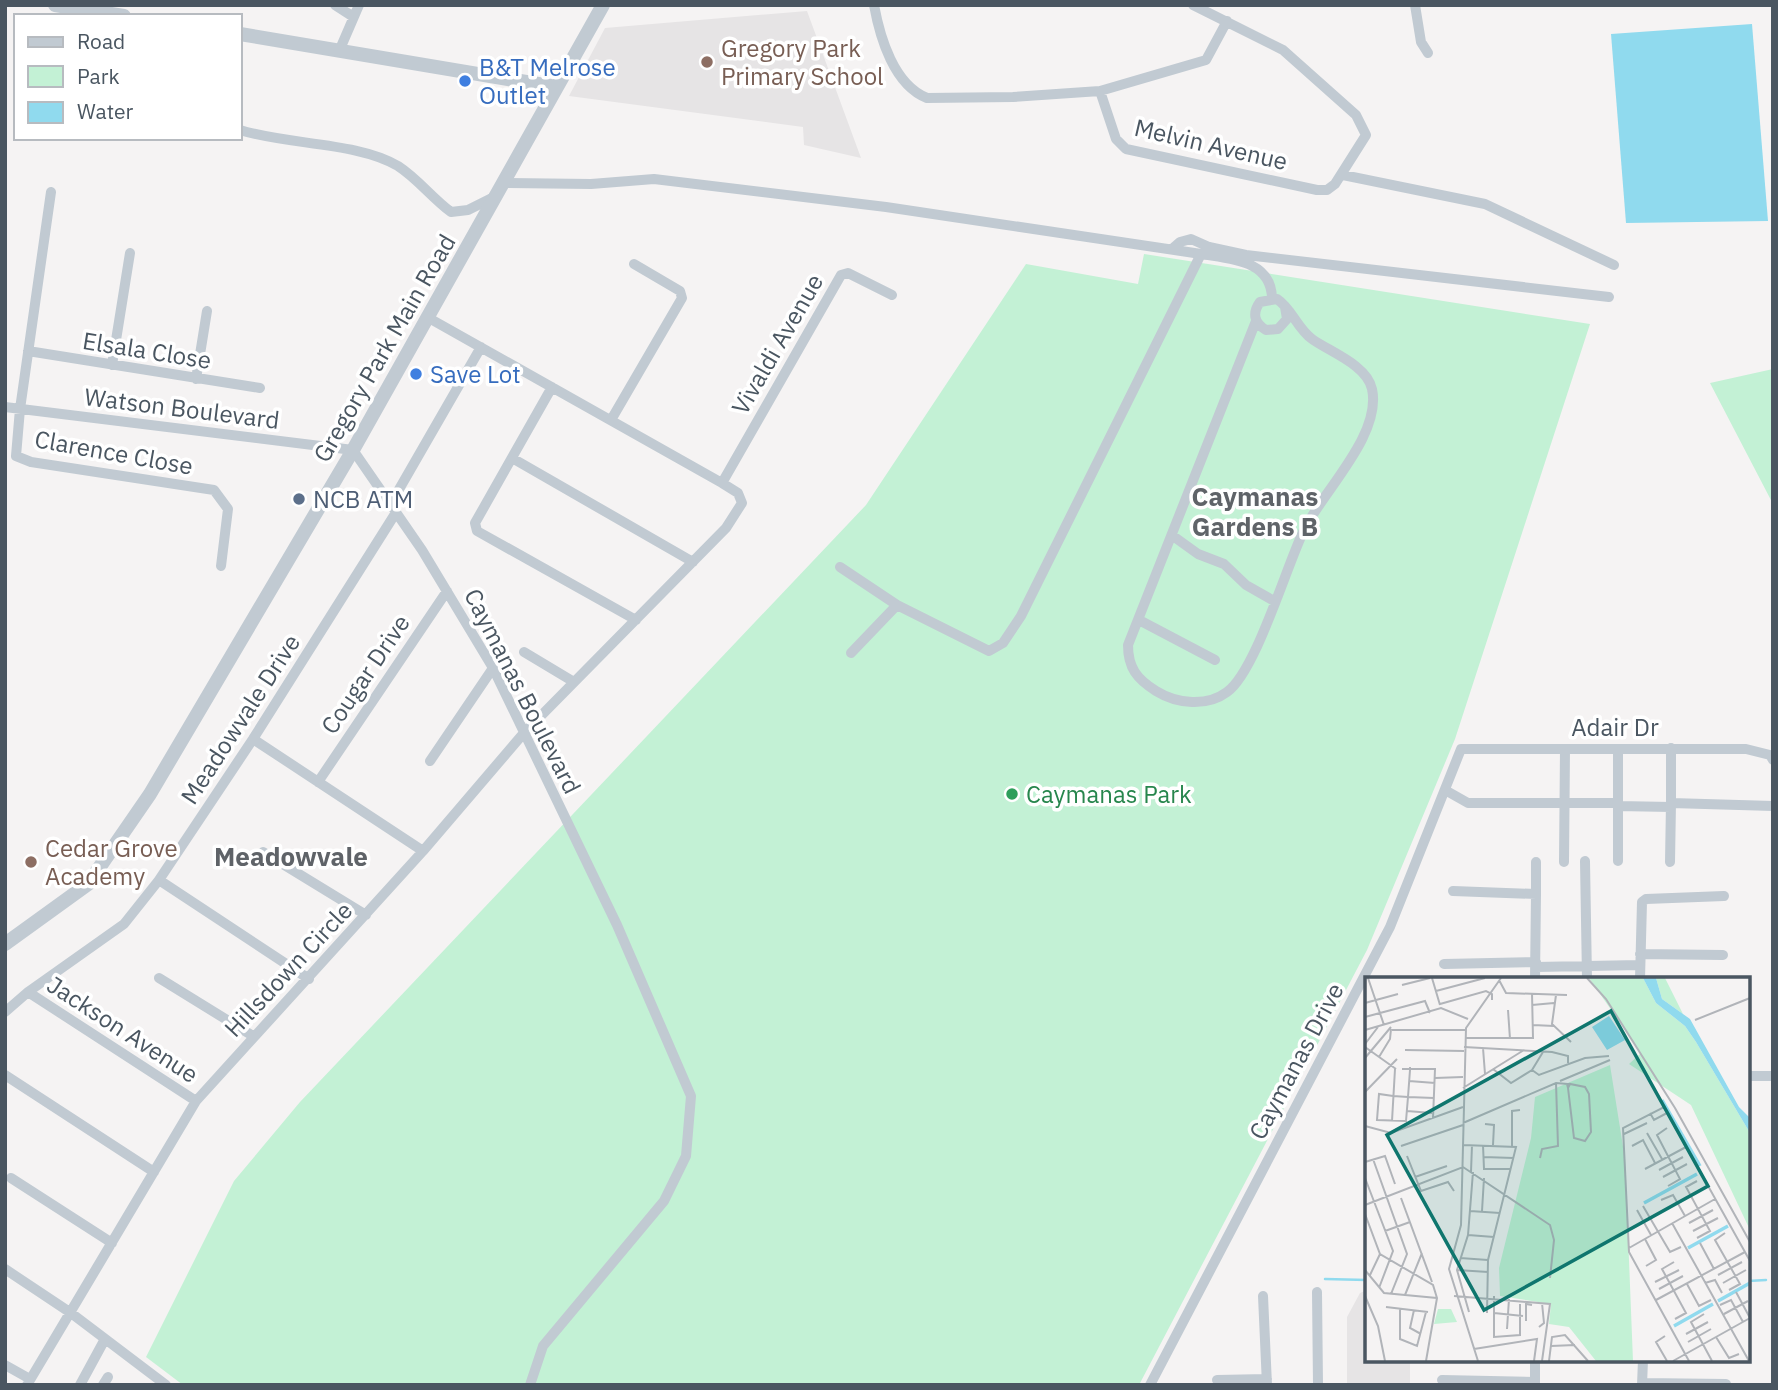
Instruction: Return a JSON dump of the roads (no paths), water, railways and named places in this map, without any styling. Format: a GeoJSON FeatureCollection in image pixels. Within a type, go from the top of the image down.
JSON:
{"type":"FeatureCollection","features":[{"type":"Feature","properties":{"kind":"street"},"geometry":{"type":"LineString","coordinates":[[55,5],[111,14]]}},
{"type":"Feature","properties":{"kind":"street"},"geometry":{"type":"LineString","coordinates":[[335,5],[352,16]]}},
{"type":"Feature","properties":{"kind":"street"},"geometry":{"type":"LineString","coordinates":[[340,49],[359,5]]}},
{"type":"Feature","properties":{"kind":"street","name":"Gregory Park Main Road"},"geometry":{"type":"LineString","coordinates":[[5,944],[89,884],[150,794],[353,450],[603,5]]}},
{"type":"Feature","properties":{"kind":"street"},"geometry":{"type":"LineString","coordinates":[[874,5],[902,82],[914,93],[927,98],[1013,97],[1100,91],[1206,60],[1227,21]]}},
{"type":"Feature","properties":{"kind":"street"},"geometry":{"type":"LineString","coordinates":[[1193,5],[1283,50],[1356,115],[1366,135],[1343,175],[1485,204],[1614,265]]}},
{"type":"Feature","properties":{"kind":"street"},"geometry":{"type":"LineString","coordinates":[[1415,5],[1421,42],[1428,53]]}},
{"type":"Feature","properties":{"kind":"street"},"geometry":{"type":"LineString","coordinates":[[242,34],[556,87]]}},
{"type":"Feature","properties":{"kind":"street","name":"Melvin Avenue"},"geometry":{"type":"LineString","coordinates":[[1100,91],[1116,139],[1126,149],[1317,190],[1327,190],[1343,175]]}},
{"type":"Feature","properties":{"kind":"street"},"geometry":{"type":"LineString","coordinates":[[242,131],[269,139],[360,152],[396,165],[452,212],[468,210],[500,189],[654,179],[886,207],[1201,254],[1250,264],[1263,271],[1272,286],[1272,298]]}},
{"type":"Feature","properties":{"kind":"street"},"geometry":{"type":"LineString","coordinates":[[20,409],[51,192]]}},
{"type":"Feature","properties":{"kind":"street"},"geometry":{"type":"LineString","coordinates":[[1172,250],[1180,242],[1191,239],[1209,247],[1246,255],[1609,297]]}},
{"type":"Feature","properties":{"kind":"street"},"geometry":{"type":"LineString","coordinates":[[112,365],[130,253]]}},
{"type":"Feature","properties":{"kind":"street"},"geometry":{"type":"LineString","coordinates":[[841,567],[897,605],[989,651],[1003,643],[1021,616],[1201,254]]}},
{"type":"Feature","properties":{"kind":"street"},"geometry":{"type":"LineString","coordinates":[[611,420],[682,298],[680,291],[634,264]]}},
{"type":"Feature","properties":{"kind":"street","name":"Vivaldi Avenue"},"geometry":{"type":"LineString","coordinates":[[722,483],[841,275],[848,273],[892,295]]}},
{"type":"Feature","properties":{"kind":"street"},"geometry":{"type":"LineString","coordinates":[[1272,298],[1285,307],[1298,328],[1363,374],[1372,387],[1372,405],[1367,427],[1351,458],[1305,528],[1246,669],[1237,681],[1227,692],[1199,703],[1164,696],[1148,686],[1132,670],[1128,661],[1128,645],[1256,321],[1256,308],[1260,302],[1272,298]]}},
{"type":"Feature","properties":{"kind":"street"},"geometry":{"type":"LineString","coordinates":[[1256,321],[1266,330],[1278,329],[1287,319],[1285,307]]}},
{"type":"Feature","properties":{"kind":"street"},"geometry":{"type":"LineString","coordinates":[[196,379],[207,312]]}},
{"type":"Feature","properties":{"kind":"street"},"geometry":{"type":"LineString","coordinates":[[427,317],[722,483]]}},
{"type":"Feature","properties":{"kind":"street","name":"Meadowvale Drive"},"geometry":{"type":"LineString","coordinates":[[5,1012],[28,992],[124,924],[159,880],[253,740],[392,509],[481,347]]}},
{"type":"Feature","properties":{"kind":"street","name":"Elsala Close"},"geometry":{"type":"LineString","coordinates":[[28,351],[260,388]]}},
{"type":"Feature","properties":{"kind":"street"},"geometry":{"type":"LineString","coordinates":[[552,387],[475,523],[477,531],[636,620]]}},
{"type":"Feature","properties":{"kind":"street","name":"Watson Boulevard"},"geometry":{"type":"LineString","coordinates":[[5,407],[353,450]]}},
{"type":"Feature","properties":{"kind":"street","name":"Clarence Close"},"geometry":{"type":"LineString","coordinates":[[20,409],[16,456],[31,462],[214,490],[228,509],[220,566]]}},
{"type":"Feature","properties":{"kind":"street","name":"Caymanas Boulevard"},"geometry":{"type":"LineString","coordinates":[[353,450],[447,591],[493,668],[617,925],[691,1096],[686,1156],[664,1201],[543,1346],[530,1385]]}},
{"type":"Feature","properties":{"kind":"street"},"geometry":{"type":"LineString","coordinates":[[512,458],[693,562]]}},
{"type":"Feature","properties":{"kind":"street","name":"Hillsdown Circle"},"geometry":{"type":"LineString","coordinates":[[28,1382],[196,1101],[253,1036],[309,979],[523,734],[726,528],[742,503],[738,493],[722,483]]}},
{"type":"Feature","properties":{"kind":"street"},"geometry":{"type":"LineString","coordinates":[[1173,536],[1198,554],[1224,564],[1246,585],[1274,601]]}},
{"type":"Feature","properties":{"kind":"street","name":"Cougar Drive"},"geometry":{"type":"LineString","coordinates":[[318,782],[447,591]]}},
{"type":"Feature","properties":{"kind":"street"},"geometry":{"type":"LineString","coordinates":[[851,653],[897,605]]}},
{"type":"Feature","properties":{"kind":"street"},"geometry":{"type":"LineString","coordinates":[[1139,620],[1215,660]]}},
{"type":"Feature","properties":{"kind":"street"},"geometry":{"type":"LineString","coordinates":[[524,652],[574,682]]}},
{"type":"Feature","properties":{"kind":"street"},"geometry":{"type":"LineString","coordinates":[[430,761],[493,668]]}},
{"type":"Feature","properties":{"kind":"street"},"geometry":{"type":"LineString","coordinates":[[253,740],[423,851]]}},
{"type":"Feature","properties":{"kind":"street"},"geometry":{"type":"LineString","coordinates":[[1670,862],[1671,748]]}},
{"type":"Feature","properties":{"kind":"street","name":"Adair Dr"},"geometry":{"type":"LineString","coordinates":[[1461,749],[1746,749],[1771,758]]}},
{"type":"Feature","properties":{"kind":"street","name":"Caymanas Drive"},"geometry":{"type":"LineString","coordinates":[[1150,1385],[1390,927],[1461,749]]}},
{"type":"Feature","properties":{"kind":"street"},"geometry":{"type":"LineString","coordinates":[[1564,862],[1565,749]]}},
{"type":"Feature","properties":{"kind":"street"},"geometry":{"type":"LineString","coordinates":[[1618,749],[1618,861]]}},
{"type":"Feature","properties":{"kind":"street"},"geometry":{"type":"LineString","coordinates":[[1444,790],[1468,803],[1773,806]]}},
{"type":"Feature","properties":{"kind":"street"},"geometry":{"type":"LineString","coordinates":[[263,852],[366,915]]}},
{"type":"Feature","properties":{"kind":"street"},"geometry":{"type":"LineString","coordinates":[[1585,861],[1587,973]]}},
{"type":"Feature","properties":{"kind":"street"},"geometry":{"type":"LineString","coordinates":[[1535,969],[1536,862]]}},
{"type":"Feature","properties":{"kind":"street"},"geometry":{"type":"LineString","coordinates":[[159,880],[309,979]]}},
{"type":"Feature","properties":{"kind":"street"},"geometry":{"type":"LineString","coordinates":[[1453,891],[1536,894]]}},
{"type":"Feature","properties":{"kind":"street"},"geometry":{"type":"LineString","coordinates":[[1640,977],[1640,905],[1646,899],[1724,896]]}},
{"type":"Feature","properties":{"kind":"street"},"geometry":{"type":"LineString","coordinates":[[1444,964],[1587,973],[1640,959],[1723,955]]}},
{"type":"Feature","properties":{"kind":"street"},"geometry":{"type":"LineString","coordinates":[[159,978],[253,1036]]}},
{"type":"Feature","properties":{"kind":"street","name":"Jackson Avenue"},"geometry":{"type":"LineString","coordinates":[[28,992],[196,1101]]}},
{"type":"Feature","properties":{"kind":"street"},"geometry":{"type":"LineString","coordinates":[[5,1075],[153,1172]]}},
{"type":"Feature","properties":{"kind":"street"},"geometry":{"type":"LineString","coordinates":[[1750,1076],[1773,1076]]}},
{"type":"Feature","properties":{"kind":"street"},"geometry":{"type":"LineString","coordinates":[[11,1178],[112,1243]]}},
{"type":"Feature","properties":{"kind":"street"},"geometry":{"type":"LineString","coordinates":[[5,1269],[71,1313],[166,1385]]}},
{"type":"Feature","properties":{"kind":"street"},"geometry":{"type":"LineString","coordinates":[[1317,1292],[1318,1385]]}},
{"type":"Feature","properties":{"kind":"street"},"geometry":{"type":"LineString","coordinates":[[1217,1380],[1267,1382],[1263,1296]]}},
{"type":"Feature","properties":{"kind":"street"},"geometry":{"type":"LineString","coordinates":[[80,1385],[106,1339]]}},
{"type":"Feature","properties":{"kind":"street"},"geometry":{"type":"LineString","coordinates":[[1442,1380],[1535,1383],[1535,1362]]}},
{"type":"Feature","properties":{"kind":"street"},"geometry":{"type":"LineString","coordinates":[[1643,1362],[1642,1384],[1726,1384]]}},
{"type":"Feature","properties":{"kind":"street"},"geometry":{"type":"LineString","coordinates":[[5,1365],[28,1382]]}},
{"type":"Feature","properties":{"kind":"water"},"geometry":{"type":"Polygon","coordinates":[[[1752,24],[1768,221],[1626,223],[1611,34],[1752,24]]]}},
{"type":"Feature","properties":{"kind":"waterway"},"geometry":{"type":"LineString","coordinates":[[1325,1279],[1365,1280]]}},
{"type":"Feature","properties":{"kind":"waterway"},"geometry":{"type":"LineString","coordinates":[[1750,1281],[1766,1280]]}},
{"type":"Feature","properties":{"kind":"place","name":"Gregory Park Primary School"},"geometry":{"type":"Point","coordinates":[707,62]}},
{"type":"Feature","properties":{"kind":"place","name":"B&T Melrose Outlet"},"geometry":{"type":"Point","coordinates":[465,81]}},
{"type":"Feature","properties":{"kind":"place","name":"Save Lot"},"geometry":{"type":"Point","coordinates":[416,374]}},
{"type":"Feature","properties":{"kind":"place","name":"NCB ATM"},"geometry":{"type":"Point","coordinates":[299,499]}},
{"type":"Feature","properties":{"kind":"place","name":"Caymanas Park"},"geometry":{"type":"Point","coordinates":[1012,794]}},
{"type":"Feature","properties":{"kind":"place","name":"Cedar Grove Academy"},"geometry":{"type":"Point","coordinates":[31,862]}},
{"type":"Feature","properties":{"kind":"district","name":"Caymanas Gardens B"},"geometry":{"type":"Point","coordinates":[1255,511]}},
{"type":"Feature","properties":{"kind":"district","name":"Meadowvale"},"geometry":{"type":"Point","coordinates":[291,856]}}]}
